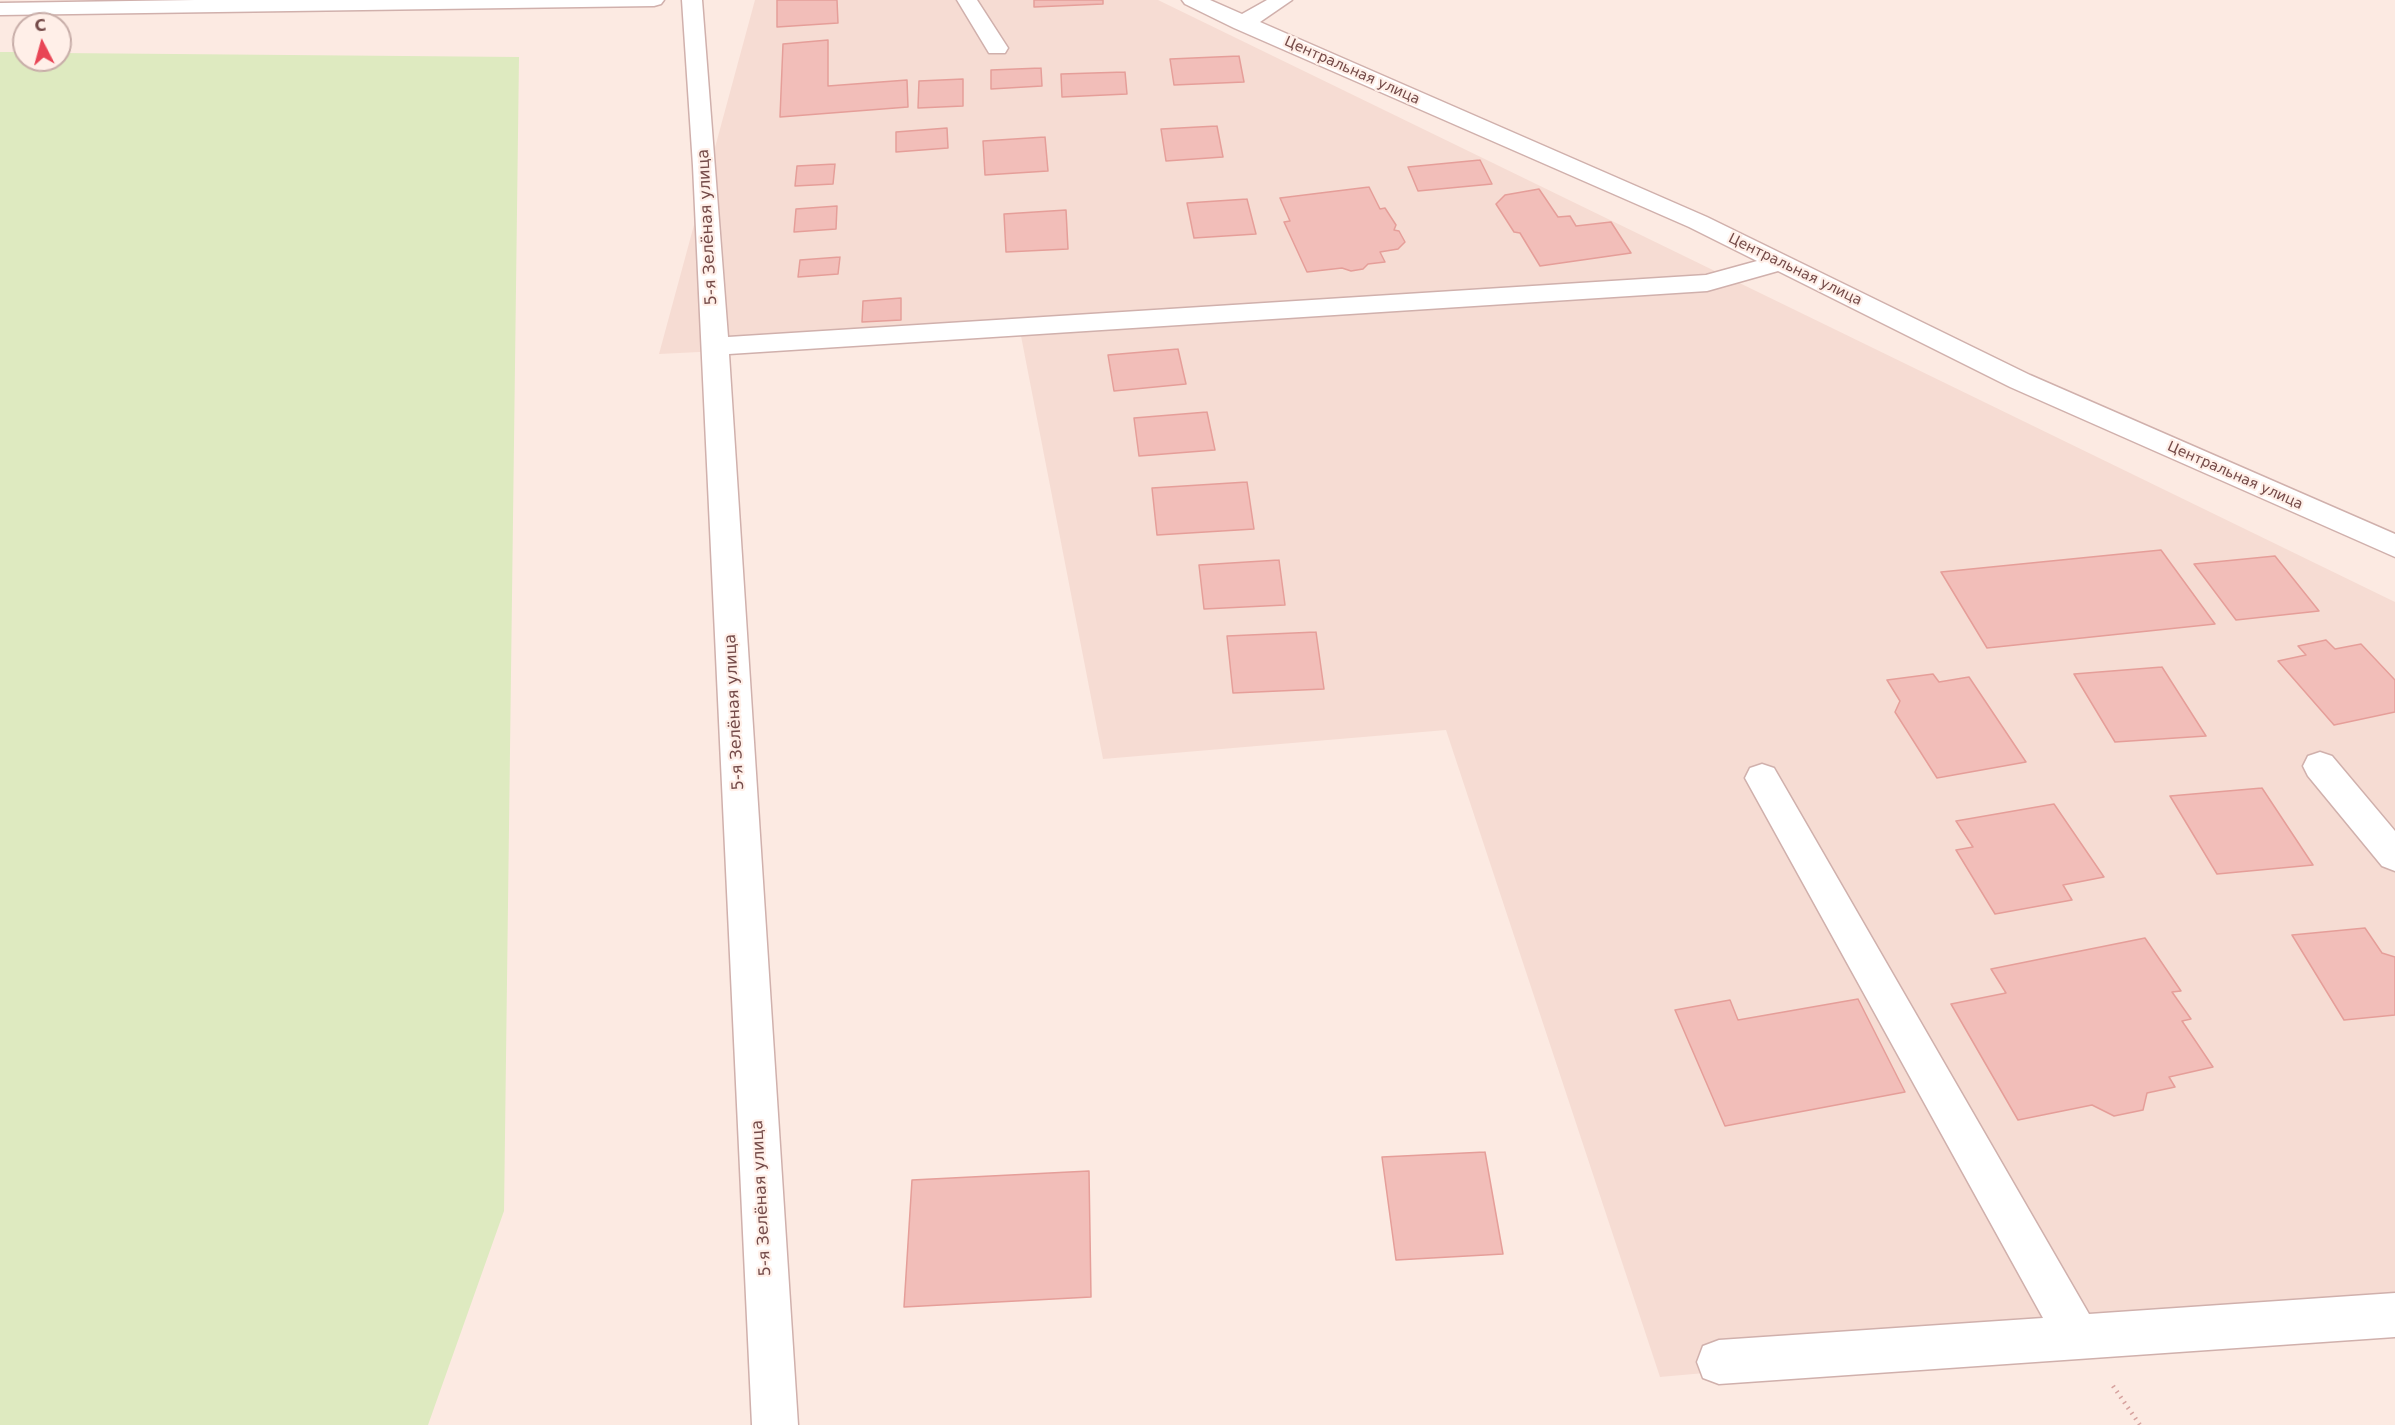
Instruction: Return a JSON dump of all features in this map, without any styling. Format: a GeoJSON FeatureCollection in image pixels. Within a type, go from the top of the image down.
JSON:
{"type":"FeatureCollection","features":[{"type":"Feature","properties":{"kind":"street"},"geometry":{"type":"LineString","coordinates":[[0,9],[654,0]]}},
{"type":"Feature","properties":{"kind":"street","name":"5-я Зелёная улица"},"geometry":{"type":"LineString","coordinates":[[692,0],[715,346],[775,1425]]}},
{"type":"Feature","properties":{"kind":"street"},"geometry":{"type":"LineString","coordinates":[[967,0],[998,48]]}},
{"type":"Feature","properties":{"kind":"street","name":"Центральная улица"},"geometry":{"type":"LineString","coordinates":[[1192,0],[1698,222],[2020,381],[2395,546]]}},
{"type":"Feature","properties":{"kind":"street"},"geometry":{"type":"LineString","coordinates":[[1242,23],[1282,0]]}},
{"type":"Feature","properties":{"kind":"street"},"geometry":{"type":"LineString","coordinates":[[715,346],[1707,283],[1779,262]]}},
{"type":"Feature","properties":{"kind":"street"},"geometry":{"type":"LineString","coordinates":[[2320,766],[2395,856]]}},
{"type":"Feature","properties":{"kind":"street"},"geometry":{"type":"LineString","coordinates":[[1762,778],[2078,1337]]}},
{"type":"Feature","properties":{"kind":"street"},"geometry":{"type":"LineString","coordinates":[[1719,1362],[2395,1315]]}},
{"type":"Feature","properties":{"kind":"shaded area"},"geometry":{"type":"Polygon","coordinates":[[[755,0],[1158,0],[2395,602],[2395,1311],[1660,1377],[1446,730],[1103,759],[1021,336],[659,354],[755,0]]]}},
{"type":"Feature","properties":{"kind":"green space"},"geometry":{"type":"Polygon","coordinates":[[[0,52],[12,52],[12,72],[72,72],[72,53],[519,57],[504,1211],[428,1425],[0,1425],[0,52]]]}},
{"type":"Feature","properties":{"kind":"building"},"geometry":{"type":"Polygon","coordinates":[[[777,0],[837,0],[838,23],[777,27],[777,0]]]}},
{"type":"Feature","properties":{"kind":"building"},"geometry":{"type":"Polygon","coordinates":[[[1034,0],[1103,0],[1103,4],[1034,7],[1034,0]]]}},
{"type":"Feature","properties":{"kind":"building"},"geometry":{"type":"Polygon","coordinates":[[[828,40],[828,86],[907,80],[908,107],[780,117],[783,44],[828,40]]]}},
{"type":"Feature","properties":{"kind":"building"},"geometry":{"type":"Polygon","coordinates":[[[1239,56],[1244,82],[1174,85],[1170,59],[1239,56]]]}},
{"type":"Feature","properties":{"kind":"building"},"geometry":{"type":"Polygon","coordinates":[[[1041,68],[1042,86],[991,89],[991,70],[1041,68]]]}},
{"type":"Feature","properties":{"kind":"building"},"geometry":{"type":"Polygon","coordinates":[[[1125,72],[1127,94],[1062,97],[1061,74],[1125,72]]]}},
{"type":"Feature","properties":{"kind":"building"},"geometry":{"type":"Polygon","coordinates":[[[963,79],[963,106],[918,108],[919,81],[963,79]]]}},
{"type":"Feature","properties":{"kind":"building"},"geometry":{"type":"Polygon","coordinates":[[[1217,126],[1223,157],[1166,161],[1161,129],[1217,126]]]}},
{"type":"Feature","properties":{"kind":"building"},"geometry":{"type":"Polygon","coordinates":[[[947,128],[948,148],[896,152],[896,132],[947,128]]]}},
{"type":"Feature","properties":{"kind":"building"},"geometry":{"type":"Polygon","coordinates":[[[1045,137],[1048,171],[985,175],[983,141],[1045,137]]]}},
{"type":"Feature","properties":{"kind":"building"},"geometry":{"type":"Polygon","coordinates":[[[1480,160],[1492,184],[1418,191],[1408,167],[1480,160]]]}},
{"type":"Feature","properties":{"kind":"building"},"geometry":{"type":"Polygon","coordinates":[[[835,164],[833,184],[795,186],[797,166],[835,164]]]}},
{"type":"Feature","properties":{"kind":"building"},"geometry":{"type":"Polygon","coordinates":[[[1369,187],[1380,209],[1385,208],[1396,225],[1394,230],[1399,231],[1405,242],[1398,249],[1380,252],[1385,262],[1368,264],[1363,269],[1351,271],[1342,268],[1307,272],[1284,222],[1290,221],[1280,198],[1369,187]]]}},
{"type":"Feature","properties":{"kind":"building"},"geometry":{"type":"Polygon","coordinates":[[[1539,189],[1558,217],[1570,216],[1576,226],[1611,222],[1631,253],[1540,266],[1520,233],[1514,232],[1496,204],[1505,195],[1539,189]]]}},
{"type":"Feature","properties":{"kind":"building"},"geometry":{"type":"Polygon","coordinates":[[[1247,199],[1256,234],[1194,238],[1187,203],[1247,199]]]}},
{"type":"Feature","properties":{"kind":"building"},"geometry":{"type":"Polygon","coordinates":[[[837,206],[836,229],[794,232],[796,209],[837,206]]]}},
{"type":"Feature","properties":{"kind":"building"},"geometry":{"type":"Polygon","coordinates":[[[1066,210],[1068,249],[1006,252],[1004,214],[1066,210]]]}},
{"type":"Feature","properties":{"kind":"building"},"geometry":{"type":"Polygon","coordinates":[[[840,257],[838,274],[798,277],[800,260],[840,257]]]}},
{"type":"Feature","properties":{"kind":"building"},"geometry":{"type":"Polygon","coordinates":[[[901,298],[901,320],[862,322],[863,301],[901,298]]]}},
{"type":"Feature","properties":{"kind":"building"},"geometry":{"type":"Polygon","coordinates":[[[1178,349],[1186,384],[1114,391],[1108,355],[1178,349]]]}},
{"type":"Feature","properties":{"kind":"building"},"geometry":{"type":"Polygon","coordinates":[[[1207,412],[1215,450],[1139,456],[1134,418],[1207,412]]]}},
{"type":"Feature","properties":{"kind":"building"},"geometry":{"type":"Polygon","coordinates":[[[1247,482],[1254,529],[1157,535],[1152,488],[1247,482]]]}},
{"type":"Feature","properties":{"kind":"building"},"geometry":{"type":"Polygon","coordinates":[[[2161,550],[2215,624],[1987,648],[1941,572],[2161,550]]]}},
{"type":"Feature","properties":{"kind":"building"},"geometry":{"type":"Polygon","coordinates":[[[2275,556],[2319,611],[2236,620],[2194,564],[2275,556]]]}},
{"type":"Feature","properties":{"kind":"building"},"geometry":{"type":"Polygon","coordinates":[[[1279,560],[1285,605],[1204,609],[1199,565],[1279,560]]]}},
{"type":"Feature","properties":{"kind":"building"},"geometry":{"type":"Polygon","coordinates":[[[1316,632],[1324,689],[1233,693],[1227,636],[1316,632]]]}},
{"type":"Feature","properties":{"kind":"building"},"geometry":{"type":"Polygon","coordinates":[[[2326,640],[2335,649],[2361,644],[2395,680],[2395,712],[2334,725],[2278,661],[2306,655],[2298,646],[2326,640]]]}},
{"type":"Feature","properties":{"kind":"building"},"geometry":{"type":"Polygon","coordinates":[[[2162,667],[2206,736],[2115,742],[2074,674],[2162,667]]]}},
{"type":"Feature","properties":{"kind":"building"},"geometry":{"type":"Polygon","coordinates":[[[1933,674],[1939,682],[1969,677],[2026,762],[1937,778],[1895,712],[1900,701],[1887,680],[1933,674]]]}},
{"type":"Feature","properties":{"kind":"building"},"geometry":{"type":"Polygon","coordinates":[[[2262,788],[2313,865],[2217,874],[2170,796],[2262,788]]]}},
{"type":"Feature","properties":{"kind":"building"},"geometry":{"type":"Polygon","coordinates":[[[2054,804],[2104,877],[2063,885],[2072,900],[1995,914],[1956,850],[1973,847],[1956,821],[2054,804]]]}},
{"type":"Feature","properties":{"kind":"building"},"geometry":{"type":"Polygon","coordinates":[[[2365,928],[2382,953],[2395,957],[2395,1015],[2344,1020],[2292,935],[2365,928]]]}},
{"type":"Feature","properties":{"kind":"building"},"geometry":{"type":"Polygon","coordinates":[[[2145,938],[2181,991],[2172,992],[2191,1019],[2182,1021],[2213,1067],[2169,1077],[2175,1087],[2147,1093],[2143,1110],[2114,1116],[2092,1105],[2018,1120],[1951,1004],[2006,993],[1991,969],[2145,938]]]}},
{"type":"Feature","properties":{"kind":"building"},"geometry":{"type":"Polygon","coordinates":[[[1858,999],[1905,1092],[1725,1126],[1675,1010],[1730,1000],[1738,1020],[1858,999]]]}},
{"type":"Feature","properties":{"kind":"building"},"geometry":{"type":"Polygon","coordinates":[[[1485,1152],[1503,1254],[1396,1260],[1382,1157],[1485,1152]]]}},
{"type":"Feature","properties":{"kind":"building"},"geometry":{"type":"Polygon","coordinates":[[[1089,1171],[1091,1297],[904,1307],[912,1180],[1089,1171]]]}}]}
